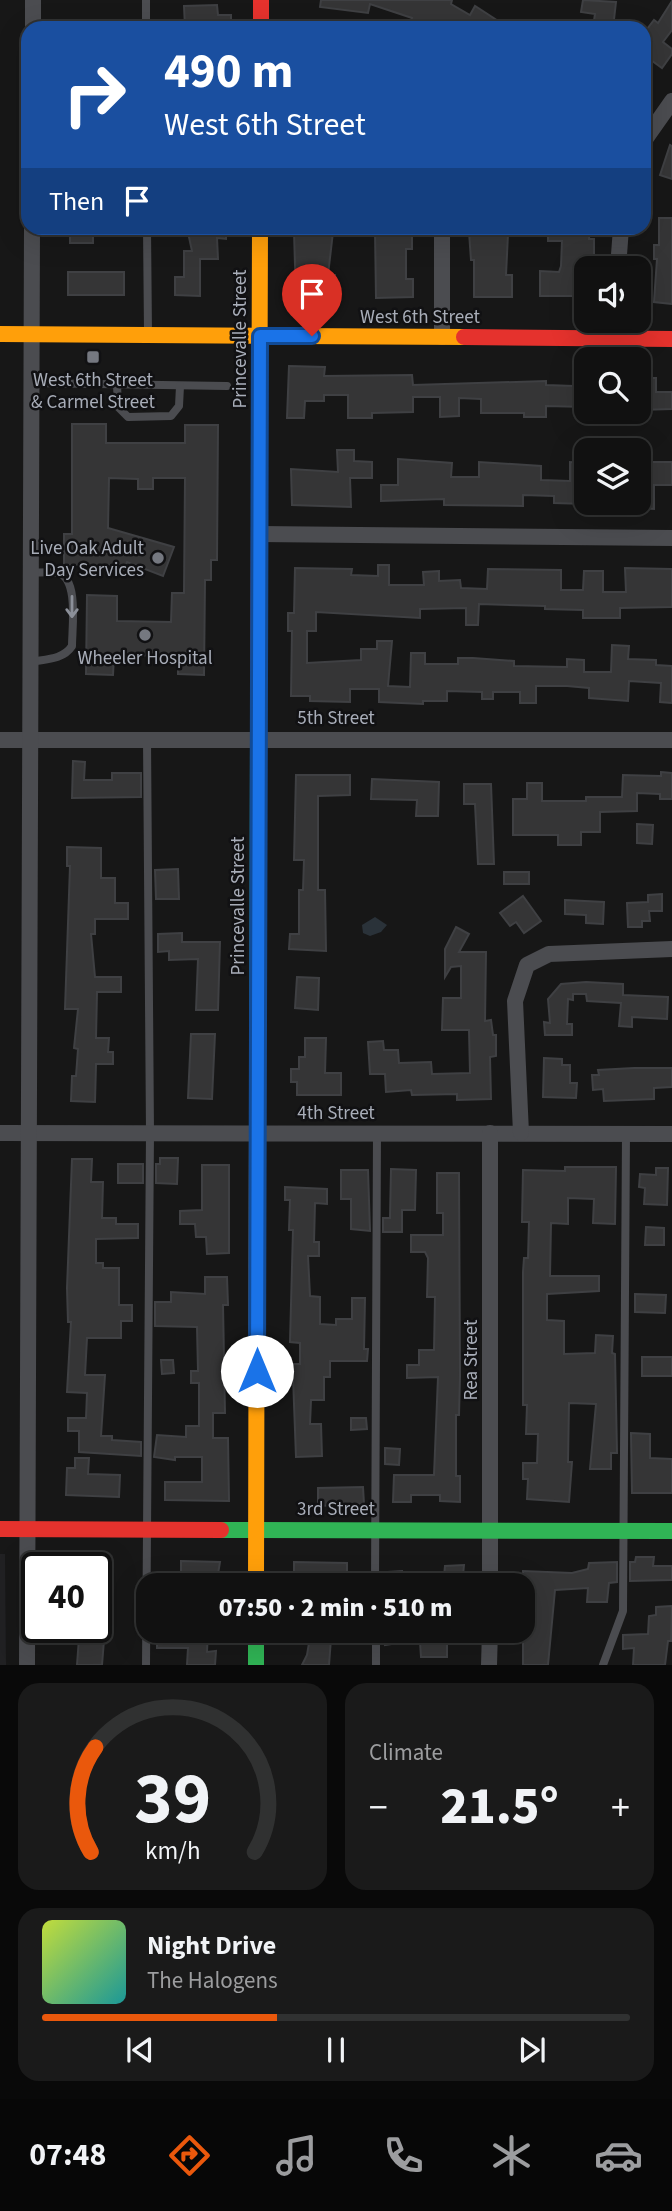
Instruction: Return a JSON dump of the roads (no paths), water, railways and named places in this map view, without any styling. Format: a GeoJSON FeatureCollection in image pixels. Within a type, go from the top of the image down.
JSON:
{"type":"FeatureCollection","features":[{"type":"Feature","properties":{"kind":"street"},"geometry":{"type":"LineString","coordinates":[[33,0],[33,21]]}},
{"type":"Feature","properties":{"kind":"street"},"geometry":{"type":"LineString","coordinates":[[261,0],[261,21]]}},
{"type":"Feature","properties":{"kind":"street"},"geometry":{"type":"LineString","coordinates":[[651,131],[671,104]]}},
{"type":"Feature","properties":{"kind":"street"},"geometry":{"type":"LineString","coordinates":[[27,1665],[32,235]]}},
{"type":"Feature","properties":{"kind":"street","name":"Princevalle Street"},"geometry":{"type":"LineString","coordinates":[[256,1573],[260,235]]}},
{"type":"Feature","properties":{"kind":"street"},"geometry":{"type":"LineString","coordinates":[[442,235],[442,337]]}},
{"type":"Feature","properties":{"kind":"street"},"geometry":{"type":"LineString","coordinates":[[619,256],[620,235]]}},
{"type":"Feature","properties":{"kind":"street"},"geometry":{"type":"LineString","coordinates":[[611,338],[612,333]]}},
{"type":"Feature","properties":{"kind":"street","name":"West 6th Street"},"geometry":{"type":"LineString","coordinates":[[0,334],[672,339]]}},
{"type":"Feature","properties":{"kind":"street"},"geometry":{"type":"LineString","coordinates":[[259,534],[672,538]]}},
{"type":"Feature","properties":{"kind":"street","name":"5th Street"},"geometry":{"type":"LineString","coordinates":[[0,740],[672,740]]}},
{"type":"Feature","properties":{"kind":"street"},"geometry":{"type":"LineString","coordinates":[[520,1133],[515,1002],[527,965],[549,954],[672,949]]}},
{"type":"Feature","properties":{"kind":"street","name":"4th Street"},"geometry":{"type":"LineString","coordinates":[[0,1133],[672,1134]]}},
{"type":"Feature","properties":{"kind":"street","name":"Rea Street"},"geometry":{"type":"LineString","coordinates":[[490,1133],[491,1573]]}},
{"type":"Feature","properties":{"kind":"street","name":"3rd Street"},"geometry":{"type":"LineString","coordinates":[[0,1529],[672,1531]]}},
{"type":"Feature","properties":{"kind":"street"},"geometry":{"type":"LineString","coordinates":[[256,1643],[256,1665]]}},
{"type":"Feature","properties":{"kind":"street"},"geometry":{"type":"LineString","coordinates":[[489,1665],[490,1643]]}},
{"type":"Feature","properties":{"kind":"lane"},"geometry":{"type":"LineString","coordinates":[[146,0],[146,21]]}},
{"type":"Feature","properties":{"kind":"lane"},"geometry":{"type":"LineString","coordinates":[[147,235],[149,335]]}},
{"type":"Feature","properties":{"kind":"lane"},"geometry":{"type":"LineString","coordinates":[[32,383],[227,386]]}},
{"type":"Feature","properties":{"kind":"lane"},"geometry":{"type":"LineString","coordinates":[[117,385],[118,407],[128,416],[172,416],[179,406],[180,386]]}},
{"type":"Feature","properties":{"kind":"lane"},"geometry":{"type":"LineString","coordinates":[[29,662],[58,657],[68,653],[72,646],[72,587],[65,576],[58,573],[30,573]]}},
{"type":"Feature","properties":{"kind":"lane"},"geometry":{"type":"LineString","coordinates":[[146,1665],[150,1133],[147,739]]}},
{"type":"Feature","properties":{"kind":"lane"},"geometry":{"type":"LineString","coordinates":[[603,1665],[623,1611],[626,1132]]}},
{"type":"Feature","properties":{"kind":"lane"},"geometry":{"type":"LineString","coordinates":[[375,1573],[377,1133]]}},
{"type":"Feature","properties":{"kind":"lane"},"geometry":{"type":"LineString","coordinates":[[376,1643],[376,1665]]}},
{"type":"Feature","properties":{"kind":"place","name":"West 6th Street & Carmel Street"},"geometry":{"type":"Point","coordinates":[93,357]}},
{"type":"Feature","properties":{"kind":"place","name":"Live Oak Adult Day Services"},"geometry":{"type":"Point","coordinates":[158,558]}},
{"type":"Feature","properties":{"kind":"place","name":"Wheeler Hospital"},"geometry":{"type":"Point","coordinates":[145,635]}}]}
